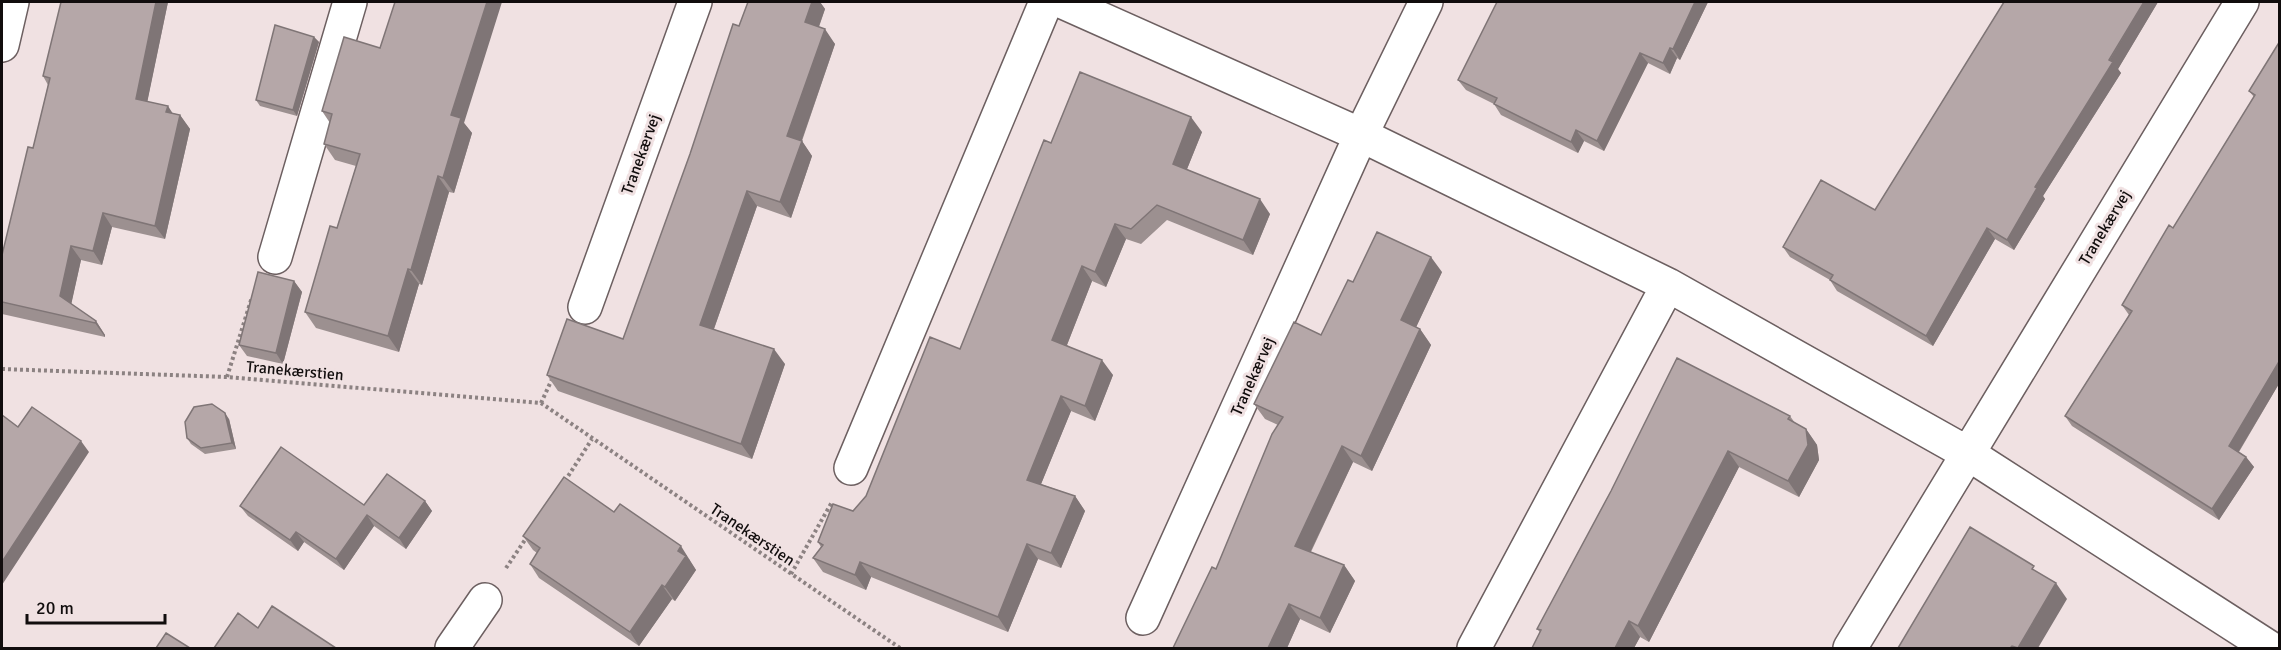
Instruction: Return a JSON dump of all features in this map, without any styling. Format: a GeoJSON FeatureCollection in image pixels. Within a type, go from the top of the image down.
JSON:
{"type":"FeatureCollection","features":[{"type":"Feature","properties":{"kind":"street"},"geometry":{"type":"LineString","coordinates":[[2,45],[12,2]]}},
{"type":"Feature","properties":{"kind":"street"},"geometry":{"type":"LineString","coordinates":[[274,257],[350,2]]}},
{"type":"Feature","properties":{"kind":"street","name":"Tranekærvej"},"geometry":{"type":"LineString","coordinates":[[585,307],[695,2]]}},
{"type":"Feature","properties":{"kind":"street"},"geometry":{"type":"LineString","coordinates":[[851,468],[1046,2]]}},
{"type":"Feature","properties":{"kind":"street"},"geometry":{"type":"LineString","coordinates":[[1063,2],[1361,135],[1668,285],[1967,453],[2270,648]]}},
{"type":"Feature","properties":{"kind":"street","name":"Tranekærvej"},"geometry":{"type":"LineString","coordinates":[[1143,618],[1361,135],[1426,2]]}},
{"type":"Feature","properties":{"kind":"street","name":"Tranekærvej"},"geometry":{"type":"LineString","coordinates":[[1850,648],[2242,2]]}},
{"type":"Feature","properties":{"kind":"street"},"geometry":{"type":"LineString","coordinates":[[1474,648],[1668,285]]}},
{"type":"Feature","properties":{"kind":"street"},"geometry":{"type":"LineString","coordinates":[[452,648],[485,600]]}},
{"type":"Feature","properties":{"kind":"path","name":"Tranekærstien"},"geometry":{"type":"LineString","coordinates":[[227,376],[260,271],[274,257]]}},
{"type":"Feature","properties":{"kind":"path","name":"Tranekærstien"},"geometry":{"type":"LineString","coordinates":[[2,369],[227,376],[541,404],[900,648]]}},
{"type":"Feature","properties":{"kind":"path"},"geometry":{"type":"LineString","coordinates":[[541,404],[555,371]]}},
{"type":"Feature","properties":{"kind":"path"},"geometry":{"type":"LineString","coordinates":[[561,486],[592,439]]}},
{"type":"Feature","properties":{"kind":"path"},"geometry":{"type":"LineString","coordinates":[[791,574],[851,468]]}},
{"type":"Feature","properties":{"kind":"path"},"geometry":{"type":"LineString","coordinates":[[485,600],[529,534]]}},
{"type":"Feature","properties":{"kind":"building"},"geometry":{"type":"Polygon","coordinates":[[[61,2],[156,2],[136,99],[168,106],[166,112],[180,115],[155,226],[103,213],[93,251],[71,246],[60,296],[96,321],[95,323],[2,302],[2,255],[28,147],[33,148],[50,78],[43,76],[61,2]]]}},
{"type":"Feature","properties":{"kind":"building"},"geometry":{"type":"Polygon","coordinates":[[[395,2],[487,2],[451,115],[461,118],[443,178],[438,176],[411,270],[408,269],[388,336],[305,312],[330,226],[337,228],[360,154],[324,144],[332,114],[322,111],[344,37],[380,48],[395,2]]]}},
{"type":"Feature","properties":{"kind":"building"},"geometry":{"type":"Polygon","coordinates":[[[748,2],[812,2],[805,22],[825,29],[787,136],[802,141],[780,202],[747,191],[700,325],[774,349],[741,444],[547,375],[567,319],[623,339],[690,154],[733,24],[739,26],[748,2]]]}},
{"type":"Feature","properties":{"kind":"building"},"geometry":{"type":"Polygon","coordinates":[[[1497,2],[1695,2],[1673,49],[1670,48],[1663,63],[1640,53],[1597,141],[1576,130],[1571,142],[1494,104],[1497,98],[1458,80],[1497,2]]]}},
{"type":"Feature","properties":{"kind":"building"},"geometry":{"type":"Polygon","coordinates":[[[2004,2],[2144,2],[2109,60],[2113,62],[2035,187],[2037,188],[2007,240],[1987,228],[1926,336],[1830,280],[1833,275],[1783,247],[1821,180],[1875,210],[2004,2]]]}},
{"type":"Feature","properties":{"kind":"building"},"geometry":{"type":"Polygon","coordinates":[[[275,25],[314,37],[293,110],[256,100],[275,25]]]}},
{"type":"Feature","properties":{"kind":"building"},"geometry":{"type":"Polygon","coordinates":[[[2280,41],[2280,360],[2229,446],[2246,457],[2212,509],[2065,416],[2132,311],[2122,305],[2169,225],[2173,228],[2255,95],[2249,91],[2280,41]]]}},
{"type":"Feature","properties":{"kind":"building"},"geometry":{"type":"Polygon","coordinates":[[[1080,72],[1191,117],[1173,164],[1260,199],[1243,240],[1157,205],[1131,229],[1115,224],[1095,272],[1082,266],[1052,340],[1102,360],[1085,406],[1061,396],[1027,480],[1075,496],[1051,553],[1027,544],[998,617],[860,562],[855,575],[813,558],[823,545],[818,542],[833,504],[853,511],[866,496],[930,337],[960,349],[1044,140],[1051,143],[1080,72]]]}},
{"type":"Feature","properties":{"kind":"building"},"geometry":{"type":"Polygon","coordinates":[[[1377,232],[1431,257],[1401,320],[1420,329],[1361,456],[1342,446],[1295,546],[1344,565],[1320,618],[1289,604],[1268,648],[1173,648],[1212,567],[1216,569],[1272,434],[1283,417],[1254,404],[1294,322],[1321,335],[1348,280],[1353,282],[1377,232]]]}},
{"type":"Feature","properties":{"kind":"building"},"geometry":{"type":"Polygon","coordinates":[[[258,272],[294,281],[276,353],[239,345],[258,272]]]}},
{"type":"Feature","properties":{"kind":"building"},"geometry":{"type":"Polygon","coordinates":[[[1677,358],[1790,416],[1788,419],[1806,429],[1808,445],[1788,481],[1728,451],[1638,626],[1629,621],[1615,648],[1532,648],[1541,630],[1537,629],[1611,491],[1677,358]]]}},
{"type":"Feature","properties":{"kind":"building"},"geometry":{"type":"Polygon","coordinates":[[[212,404],[225,413],[232,443],[201,448],[187,438],[185,422],[194,407],[212,404]]]}},
{"type":"Feature","properties":{"kind":"building"},"geometry":{"type":"Polygon","coordinates":[[[32,407],[81,441],[2,562],[2,415],[18,427],[32,407]]]}},
{"type":"Feature","properties":{"kind":"building"},"geometry":{"type":"Polygon","coordinates":[[[281,447],[364,505],[387,474],[425,501],[399,538],[367,515],[336,559],[296,532],[290,540],[240,506],[281,447]]]}},
{"type":"Feature","properties":{"kind":"building"},"geometry":{"type":"Polygon","coordinates":[[[564,477],[614,512],[620,504],[681,546],[678,551],[686,556],[665,587],[662,585],[630,632],[530,564],[540,548],[523,536],[564,477]]]}},
{"type":"Feature","properties":{"kind":"building"},"geometry":{"type":"Polygon","coordinates":[[[1970,527],[2034,566],[2032,569],[2056,583],[2018,648],[2012,646],[2010,648],[1898,648],[1970,527]]]}},
{"type":"Feature","properties":{"kind":"building"},"geometry":{"type":"Polygon","coordinates":[[[272,606],[336,648],[214,648],[238,613],[258,628],[272,606]]]}},
{"type":"Feature","properties":{"kind":"building"},"geometry":{"type":"Polygon","coordinates":[[[166,633],[190,648],[156,648],[166,633]]]}}]}
